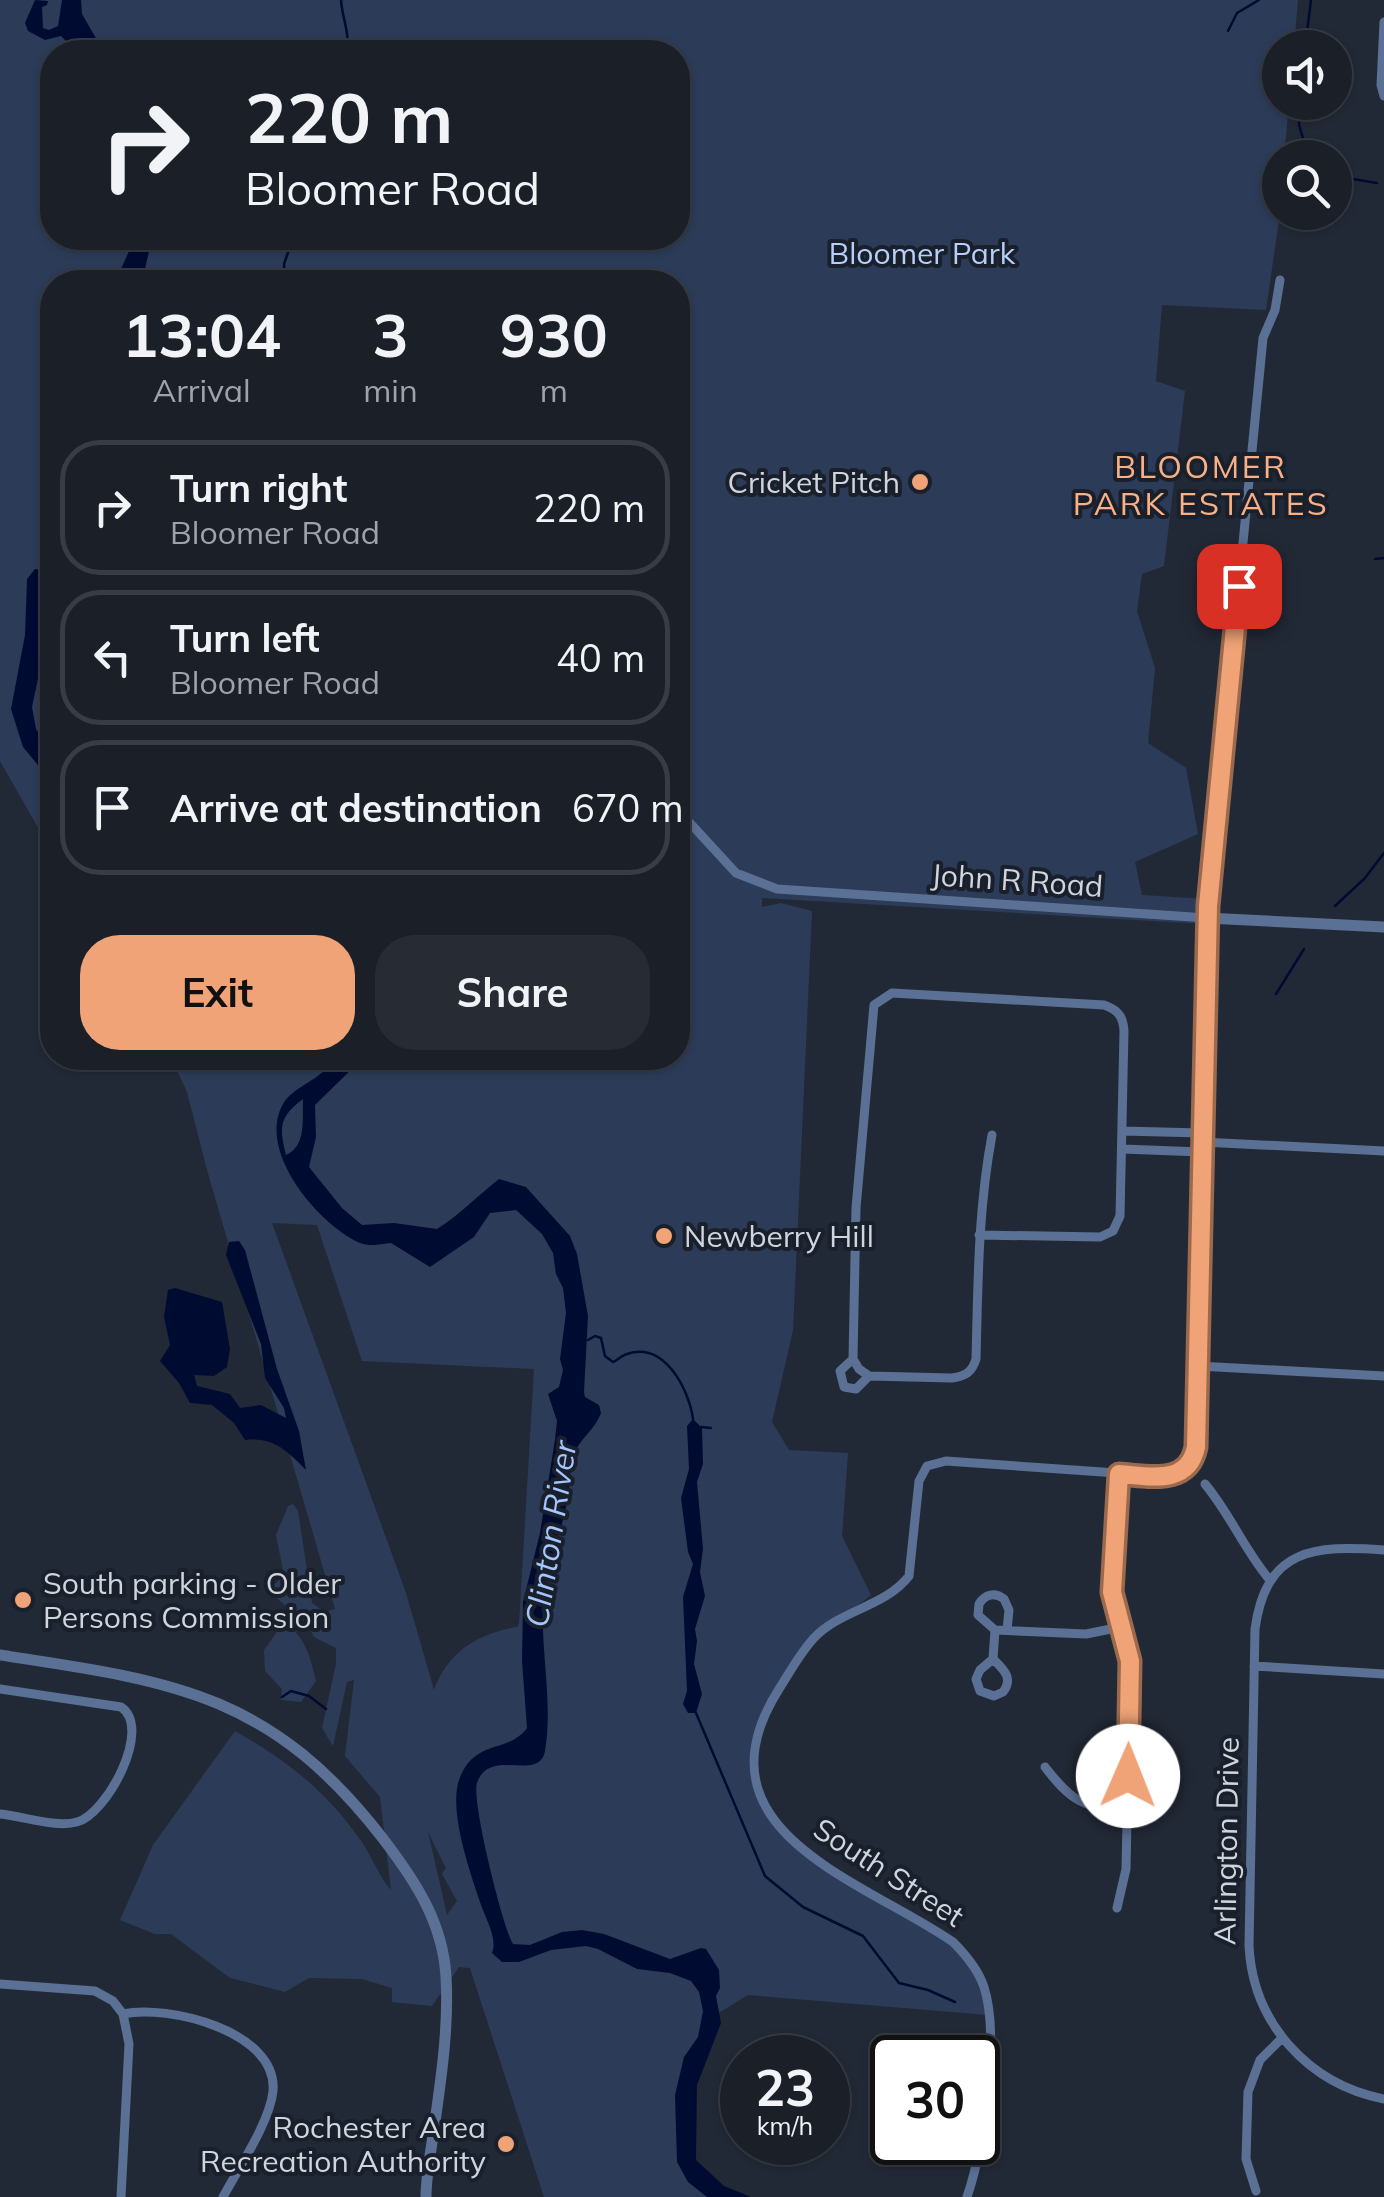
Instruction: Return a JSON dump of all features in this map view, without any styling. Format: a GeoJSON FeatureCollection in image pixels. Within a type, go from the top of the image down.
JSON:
{"type":"FeatureCollection","features":[{"type":"Feature","properties":{"kind":"street"},"geometry":{"type":"LineString","coordinates":[[1382,91],[1384,22]]}},
{"type":"Feature","properties":{"kind":"street"},"geometry":{"type":"LineString","coordinates":[[1117,1908],[1126,1869],[1130,1661],[1114,1604],[1112,1580],[1119,1474],[1175,1476],[1190,1464],[1196,1447],[1207,918],[1263,338],[1275,310],[1280,280]]}},
{"type":"Feature","properties":{"kind":"street","name":"John R Road"},"geometry":{"type":"LineString","coordinates":[[690,823],[736,873],[777,888],[1384,927]]}},
{"type":"Feature","properties":{"kind":"street"},"geometry":{"type":"LineString","coordinates":[[979,1235],[1100,1238],[1110,1234],[1120,1216],[1122,1148],[1124,1022],[1115,1010],[1104,1005],[892,993],[879,999],[871,1021],[858,1184],[853,1360],[859,1369],[869,1376],[952,1378],[970,1371],[976,1358],[979,1235],[982,1191],[992,1135]]}},
{"type":"Feature","properties":{"kind":"street"},"geometry":{"type":"LineString","coordinates":[[1122,1131],[1202,1142],[1384,1151]]}},
{"type":"Feature","properties":{"kind":"street"},"geometry":{"type":"LineString","coordinates":[[1122,1148],[1202,1142]]}},
{"type":"Feature","properties":{"kind":"street"},"geometry":{"type":"LineString","coordinates":[[853,1360],[840,1371],[844,1387],[856,1389],[869,1376]]}},
{"type":"Feature","properties":{"kind":"street"},"geometry":{"type":"LineString","coordinates":[[1198,1366],[1384,1376]]}},
{"type":"Feature","properties":{"kind":"street","name":"South Street"},"geometry":{"type":"LineString","coordinates":[[967,2197],[987,2104],[988,2015],[979,1976],[952,1942],[844,1880],[804,1849],[767,1808],[753,1770],[754,1744],[761,1720],[810,1643],[836,1620],[884,1596],[909,1576],[919,1480],[927,1466],[946,1462],[1119,1474]]}},
{"type":"Feature","properties":{"kind":"street"},"geometry":{"type":"LineString","coordinates":[[1204,1484],[1226,1512],[1252,1559],[1270,1578],[1302,1554],[1315,1550],[1384,1550]]}},
{"type":"Feature","properties":{"kind":"street","name":"Arlington Drive"},"geometry":{"type":"LineString","coordinates":[[1270,1578],[1257,1614],[1254,1666],[1250,1965],[1261,1999],[1282,2038],[1298,2057],[1340,2085],[1384,2099]]}},
{"type":"Feature","properties":{"kind":"street"},"geometry":{"type":"LineString","coordinates":[[1007,1630],[1007,1604],[1000,1596],[990,1594],[982,1599],[978,1612],[981,1620],[995,1630],[1086,1634],[1121,1627]]}},
{"type":"Feature","properties":{"kind":"street"},"geometry":{"type":"LineString","coordinates":[[992,1659],[995,1630]]}},
{"type":"Feature","properties":{"kind":"street"},"geometry":{"type":"LineString","coordinates":[[0,1655],[126,1675],[192,1692],[258,1722],[309,1757],[348,1795],[426,1901],[444,1952],[446,2003],[426,2197]]}},
{"type":"Feature","properties":{"kind":"street"},"geometry":{"type":"LineString","coordinates":[[1254,1666],[1384,1674]]}},
{"type":"Feature","properties":{"kind":"street"},"geometry":{"type":"LineString","coordinates":[[0,1689],[121,1707],[131,1721],[131,1751],[100,1808],[88,1818],[68,1824],[0,1814]]}},
{"type":"Feature","properties":{"kind":"street"},"geometry":{"type":"LineString","coordinates":[[1045,1767],[1079,1803],[1127,1809]]}},
{"type":"Feature","properties":{"kind":"street"},"geometry":{"type":"LineString","coordinates":[[0,1984],[95,1991],[113,2001],[123,2014],[129,2044],[120,2197]]}},
{"type":"Feature","properties":{"kind":"street"},"geometry":{"type":"LineString","coordinates":[[123,2014],[199,2018],[252,2047],[268,2066],[273,2084],[271,2102],[223,2197]]}},
{"type":"Feature","properties":{"kind":"street"},"geometry":{"type":"LineString","coordinates":[[1256,2191],[1246,2159],[1248,2092],[1260,2060],[1282,2038]]}},
{"type":"Feature","properties":{"kind":"green space","name":"Bloomer Park"},"geometry":{"type":"Polygon","coordinates":[[[0,0],[1298,0],[1295,30],[1262,30],[1262,120],[1287,120],[1286,140],[1262,140],[1262,230],[1278,230],[1266,310],[1162,305],[1156,381],[1185,391],[1164,566],[1142,574],[1137,611],[1155,668],[1148,743],[1186,768],[1198,834],[1135,862],[1142,895],[1207,899],[1205,924],[762,898],[762,907],[781,903],[812,911],[793,1330],[772,1422],[789,1450],[848,1453],[842,1536],[871,1595],[810,1643],[753,1744],[762,1799],[803,1849],[942,1935],[979,1976],[988,2015],[748,1995],[712,2017],[690,2111],[696,2166],[733,2197],[544,2197],[470,1968],[459,1967],[432,2006],[392,2002],[392,1988],[362,1979],[309,1978],[285,1992],[230,1978],[171,1934],[155,1934],[120,1920],[153,1845],[235,1731],[288,1765],[332,1804],[359,1838],[391,1890],[380,1797],[345,1756],[354,1680],[347,1682],[333,1746],[322,1728],[336,1648],[314,1637],[307,1623],[268,1591],[284,1575],[276,1535],[288,1506],[293,1504],[298,1511],[312,1603],[325,1612],[335,1609],[187,1092],[177,1070],[690,1070],[690,270],[40,270],[40,831],[0,761],[0,0]],[[272,1223],[406,1593],[434,1690],[447,1665],[466,1647],[519,1624],[534,1369],[362,1361],[317,1225],[272,1223]],[[428,1832],[447,1915],[457,1901],[442,1874],[446,1868],[428,1832]]]}},
{"type":"Feature","properties":{"kind":"green space"},"geometry":{"type":"Polygon","coordinates":[[[284,1622],[302,1641],[316,1681],[301,1702],[281,1700],[282,1689],[265,1671],[264,1650],[284,1622]]]}},
{"type":"Feature","properties":{"kind":"water"},"geometry":{"type":"Polygon","coordinates":[[[35,0],[48,1],[42,7],[43,28],[49,30],[58,26],[62,0],[81,0],[82,14],[97,40],[65,40],[61,36],[45,40],[28,31],[25,23],[35,0]]]}},
{"type":"Feature","properties":{"kind":"water"},"geometry":{"type":"Polygon","coordinates":[[[130,250],[149,250],[145,270],[120,270],[130,250]]]}},
{"type":"Feature","properties":{"kind":"water"},"geometry":{"type":"Polygon","coordinates":[[[35,569],[40,570],[40,669],[32,707],[40,736],[40,768],[23,747],[11,709],[25,635],[27,579],[35,569]]]}},
{"type":"Feature","properties":{"kind":"water","name":"Clinton River"},"geometry":{"type":"Polygon","coordinates":[[[351,1070],[315,1105],[316,1137],[309,1167],[342,1208],[362,1225],[394,1223],[437,1229],[499,1179],[526,1187],[570,1236],[577,1254],[588,1316],[584,1392],[585,1397],[599,1405],[601,1413],[573,1457],[566,1509],[544,1592],[548,1715],[545,1751],[534,1764],[503,1765],[483,1772],[476,1794],[483,1837],[513,1944],[530,1945],[562,1932],[582,1930],[604,1934],[670,1959],[706,1949],[719,1970],[720,1988],[716,1996],[721,2023],[697,2085],[696,2160],[724,2186],[751,2197],[707,2197],[688,2182],[677,2162],[675,2095],[684,2057],[698,2037],[703,2011],[699,1992],[691,1981],[670,1973],[637,1969],[586,1946],[551,1950],[519,1962],[502,1962],[492,1953],[492,1934],[461,1838],[457,1788],[461,1775],[476,1756],[511,1741],[527,1728],[523,1602],[540,1533],[555,1440],[557,1421],[548,1394],[559,1387],[563,1370],[563,1288],[553,1253],[542,1234],[516,1210],[490,1213],[474,1237],[430,1267],[391,1243],[360,1243],[327,1220],[310,1204],[285,1164],[277,1123],[288,1098],[323,1072],[351,1070]],[[303,1099],[289,1111],[283,1123],[286,1155],[297,1145],[303,1123],[303,1099]]]}},
{"type":"Feature","properties":{"kind":"water"},"geometry":{"type":"Polygon","coordinates":[[[239,1241],[245,1250],[277,1369],[299,1431],[306,1470],[272,1443],[245,1440],[234,1423],[212,1405],[190,1403],[160,1361],[170,1345],[164,1317],[168,1290],[175,1288],[222,1302],[230,1349],[227,1367],[214,1376],[194,1375],[197,1386],[230,1394],[240,1408],[261,1405],[286,1418],[265,1378],[261,1344],[226,1255],[229,1242],[239,1241]]]}},
{"type":"Feature","properties":{"kind":"water"},"geometry":{"type":"Polygon","coordinates":[[[693,1419],[702,1428],[703,1464],[697,1482],[703,1549],[700,1572],[705,1596],[695,1629],[694,1664],[702,1694],[696,1713],[688,1713],[683,1704],[687,1691],[683,1597],[693,1564],[681,1498],[689,1469],[687,1426],[693,1419]]]}},
{"type":"Feature","properties":{"kind":"waterway"},"geometry":{"type":"LineString","coordinates":[[341,0],[347,40]]}},
{"type":"Feature","properties":{"kind":"waterway"},"geometry":{"type":"LineString","coordinates":[[1228,31],[1237,13],[1259,0]]}},
{"type":"Feature","properties":{"kind":"waterway"},"geometry":{"type":"LineString","coordinates":[[1307,30],[1311,0]]}},
{"type":"Feature","properties":{"kind":"waterway"},"geometry":{"type":"LineString","coordinates":[[1299,120],[1304,140]]}},
{"type":"Feature","properties":{"kind":"waterway"},"geometry":{"type":"LineString","coordinates":[[1352,179],[1377,183]]}},
{"type":"Feature","properties":{"kind":"waterway"},"geometry":{"type":"LineString","coordinates":[[284,270],[289,250]]}},
{"type":"Feature","properties":{"kind":"waterway"},"geometry":{"type":"LineString","coordinates":[[1375,559],[1384,558]]}},
{"type":"Feature","properties":{"kind":"waterway"},"geometry":{"type":"LineString","coordinates":[[1335,906],[1365,878],[1384,853]]}},
{"type":"Feature","properties":{"kind":"waterway"},"geometry":{"type":"LineString","coordinates":[[1276,994],[1304,949]]}},
{"type":"Feature","properties":{"kind":"waterway"},"geometry":{"type":"LineString","coordinates":[[588,1340],[601,1338],[605,1356],[613,1362],[641,1352],[664,1361],[680,1382],[693,1419]]}},
{"type":"Feature","properties":{"kind":"waterway"},"geometry":{"type":"LineString","coordinates":[[701,1427],[711,1428]]}},
{"type":"Feature","properties":{"kind":"waterway"},"geometry":{"type":"LineString","coordinates":[[282,1697],[291,1691],[309,1696],[326,1709]]}},
{"type":"Feature","properties":{"kind":"waterway"},"geometry":{"type":"LineString","coordinates":[[696,1713],[765,1876],[803,1907],[863,1936],[899,1983],[955,2002]]}},
{"type":"Feature","properties":{"kind":"place","name":"Cricket Pitch"},"geometry":{"type":"Point","coordinates":[920,482]}},
{"type":"Feature","properties":{"kind":"place","name":"Newberry Hill"},"geometry":{"type":"Point","coordinates":[664,1236]}},
{"type":"Feature","properties":{"kind":"place","name":"South parking - Older Persons Commission"},"geometry":{"type":"Point","coordinates":[23,1600]}},
{"type":"Feature","properties":{"kind":"place","name":"Rochester Area Recreation Authority"},"geometry":{"type":"Point","coordinates":[506,2144]}},
{"type":"Feature","properties":{"kind":"district","name":"BLOOMER PARK ESTATES"},"geometry":{"type":"Point","coordinates":[1201,484]}},
{"type":"Feature","properties":{"kind":"route"},"geometry":{"type":"LineString","coordinates":[[1128,1776],[1130,1661],[1112,1592],[1119,1474],[1175,1476],[1194,1459],[1196,1447],[1208,906],[1239,586]]}}]}
